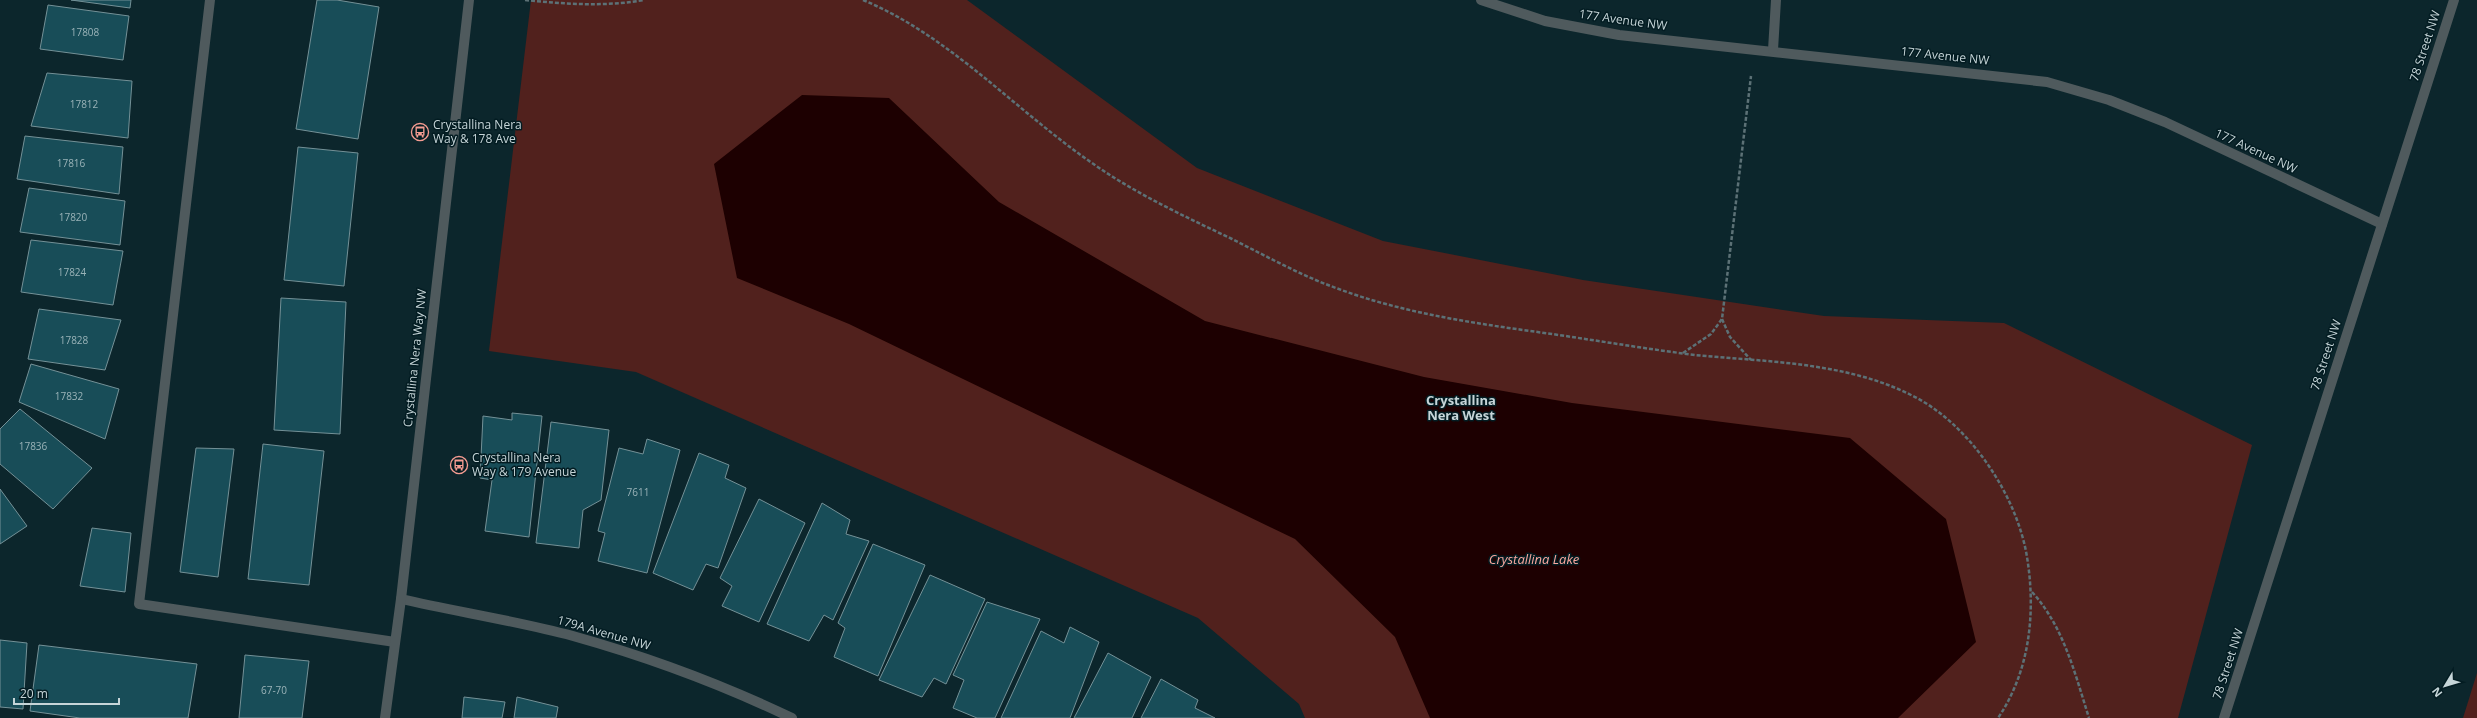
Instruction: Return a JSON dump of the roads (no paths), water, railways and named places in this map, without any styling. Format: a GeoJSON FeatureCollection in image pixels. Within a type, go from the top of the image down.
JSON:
{"type":"FeatureCollection","features":[{"type":"Feature","properties":{"kind":"street"},"geometry":{"type":"LineString","coordinates":[[210,0],[139,604],[395,642]]}},
{"type":"Feature","properties":{"kind":"street","name":"Crystallina Nera Way NW"},"geometry":{"type":"LineString","coordinates":[[385,718],[401,599],[469,0]]}},
{"type":"Feature","properties":{"kind":"street","name":"177 Avenue NW"},"geometry":{"type":"LineString","coordinates":[[1481,0],[1545,21],[1619,35],[1773,50],[2047,82],[2109,100],[2165,122],[2382,224]]}},
{"type":"Feature","properties":{"kind":"street"},"geometry":{"type":"LineString","coordinates":[[1773,50],[1776,0]]}},
{"type":"Feature","properties":{"kind":"street","name":"78 Street NW"},"geometry":{"type":"LineString","coordinates":[[2224,718],[2454,0]]}},
{"type":"Feature","properties":{"kind":"street","name":"179A Avenue NW"},"geometry":{"type":"LineString","coordinates":[[401,599],[572,636],[656,661],[746,696],[792,718]]}},
{"type":"Feature","properties":{"kind":"water","name":"Crystallina Lake"},"geometry":{"type":"Polygon","coordinates":[[[802,95],[889,98],[999,202],[1205,321],[1424,377],[1572,403],[1850,438],[1946,519],[1976,642],[1898,718],[1430,718],[1395,637],[1295,539],[849,324],[737,278],[714,164],[802,95]]]}},
{"type":"Feature","properties":{"kind":"place","name":"Crystallina Nera Way & 178 Ave"},"geometry":{"type":"Point","coordinates":[420,132]}},
{"type":"Feature","properties":{"kind":"place","name":"Crystallina Nera Way & 179 Avenue"},"geometry":{"type":"Point","coordinates":[459,465]}},
{"type":"Feature","properties":{"kind":"district","name":"Crystallina Nera West"},"geometry":{"type":"Point","coordinates":[1461,408]}}]}
